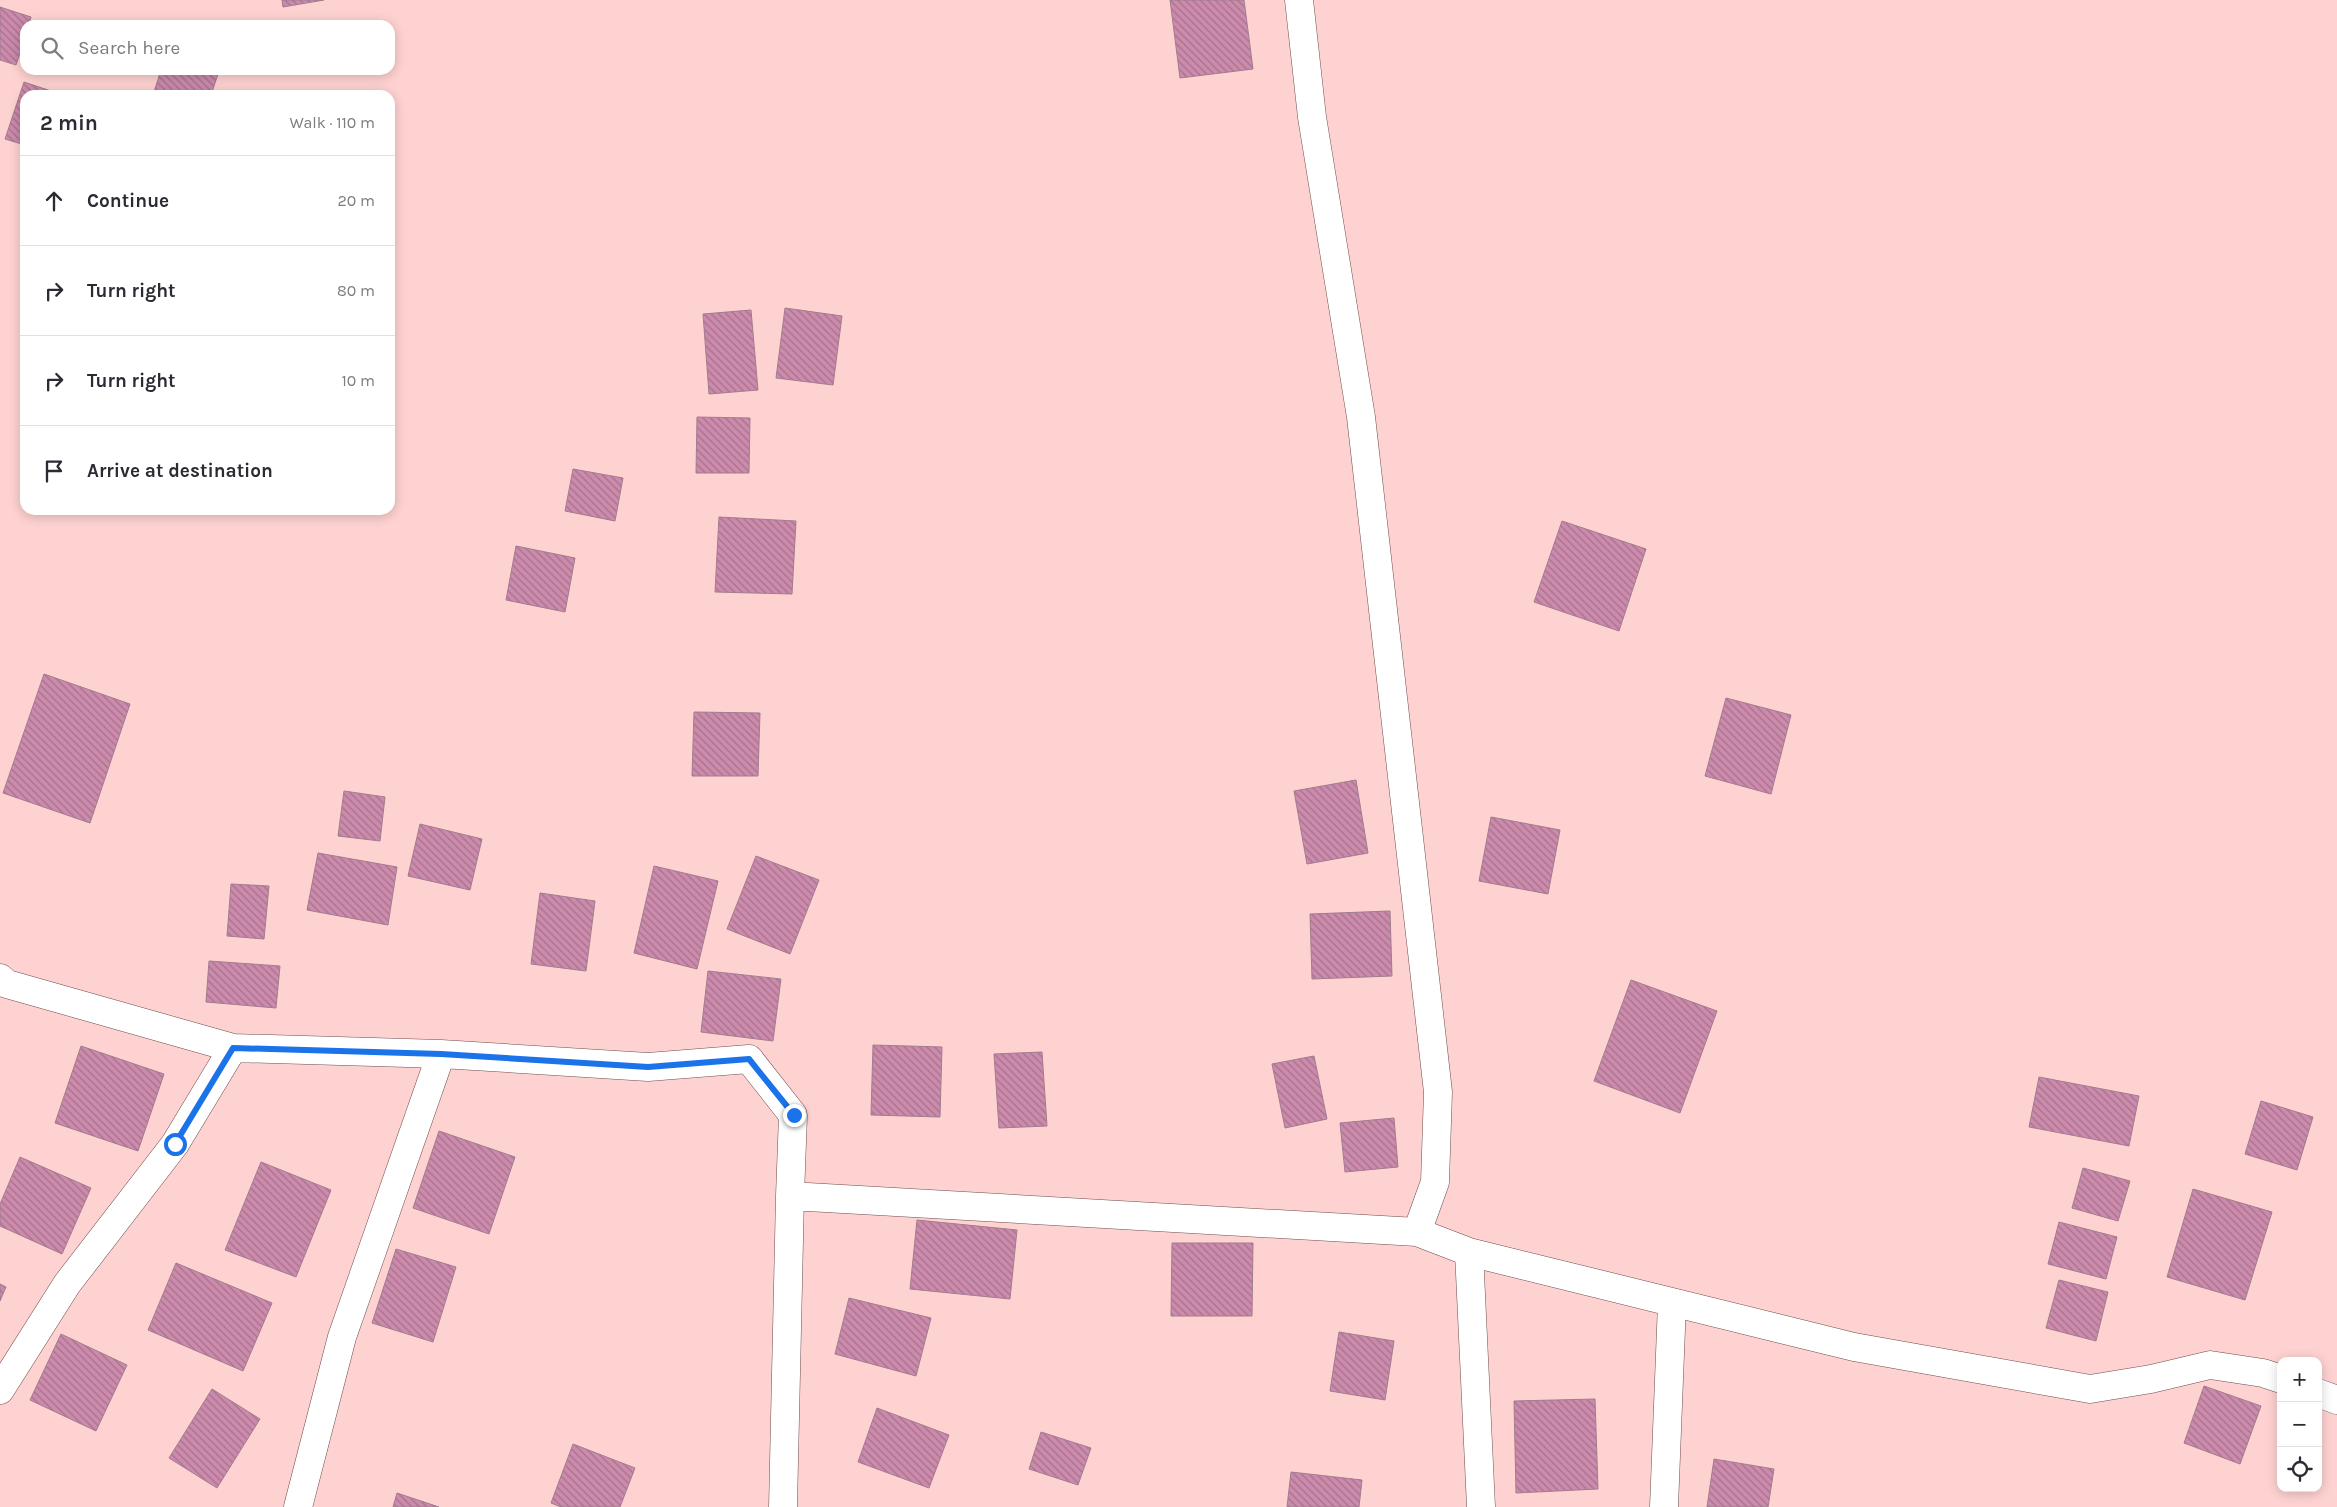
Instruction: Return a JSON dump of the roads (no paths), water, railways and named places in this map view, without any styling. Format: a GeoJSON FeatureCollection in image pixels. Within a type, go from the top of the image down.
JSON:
{"type":"FeatureCollection","features":[{"type":"Feature","properties":{"kind":"street"},"geometry":{"type":"LineString","coordinates":[[1299,0],[1312,117],[1361,417],[1438,1092],[1435,1182],[1417,1232]]}},
{"type":"Feature","properties":{"kind":"street"},"geometry":{"type":"LineString","coordinates":[[0,978],[7,984],[233,1048],[441,1054],[648,1067],[749,1059],[794,1115],[790,1196],[783,1507]]}},
{"type":"Feature","properties":{"kind":"street"},"geometry":{"type":"LineString","coordinates":[[0,1390],[67,1284],[175,1144],[233,1048]]}},
{"type":"Feature","properties":{"kind":"street"},"geometry":{"type":"LineString","coordinates":[[298,1507],[342,1337],[441,1054]]}},
{"type":"Feature","properties":{"kind":"street"},"geometry":{"type":"LineString","coordinates":[[790,1196],[1417,1232],[1469,1252],[1854,1347],[2090,1389],[2151,1379],[2210,1366],[2263,1373],[2277,1378]]}},
{"type":"Feature","properties":{"kind":"street"},"geometry":{"type":"LineString","coordinates":[[1469,1252],[1481,1507]]}},
{"type":"Feature","properties":{"kind":"street"},"geometry":{"type":"LineString","coordinates":[[1664,1507],[1672,1303]]}},
{"type":"Feature","properties":{"kind":"street"},"geometry":{"type":"LineString","coordinates":[[2322,1394],[2337,1400]]}}]}
